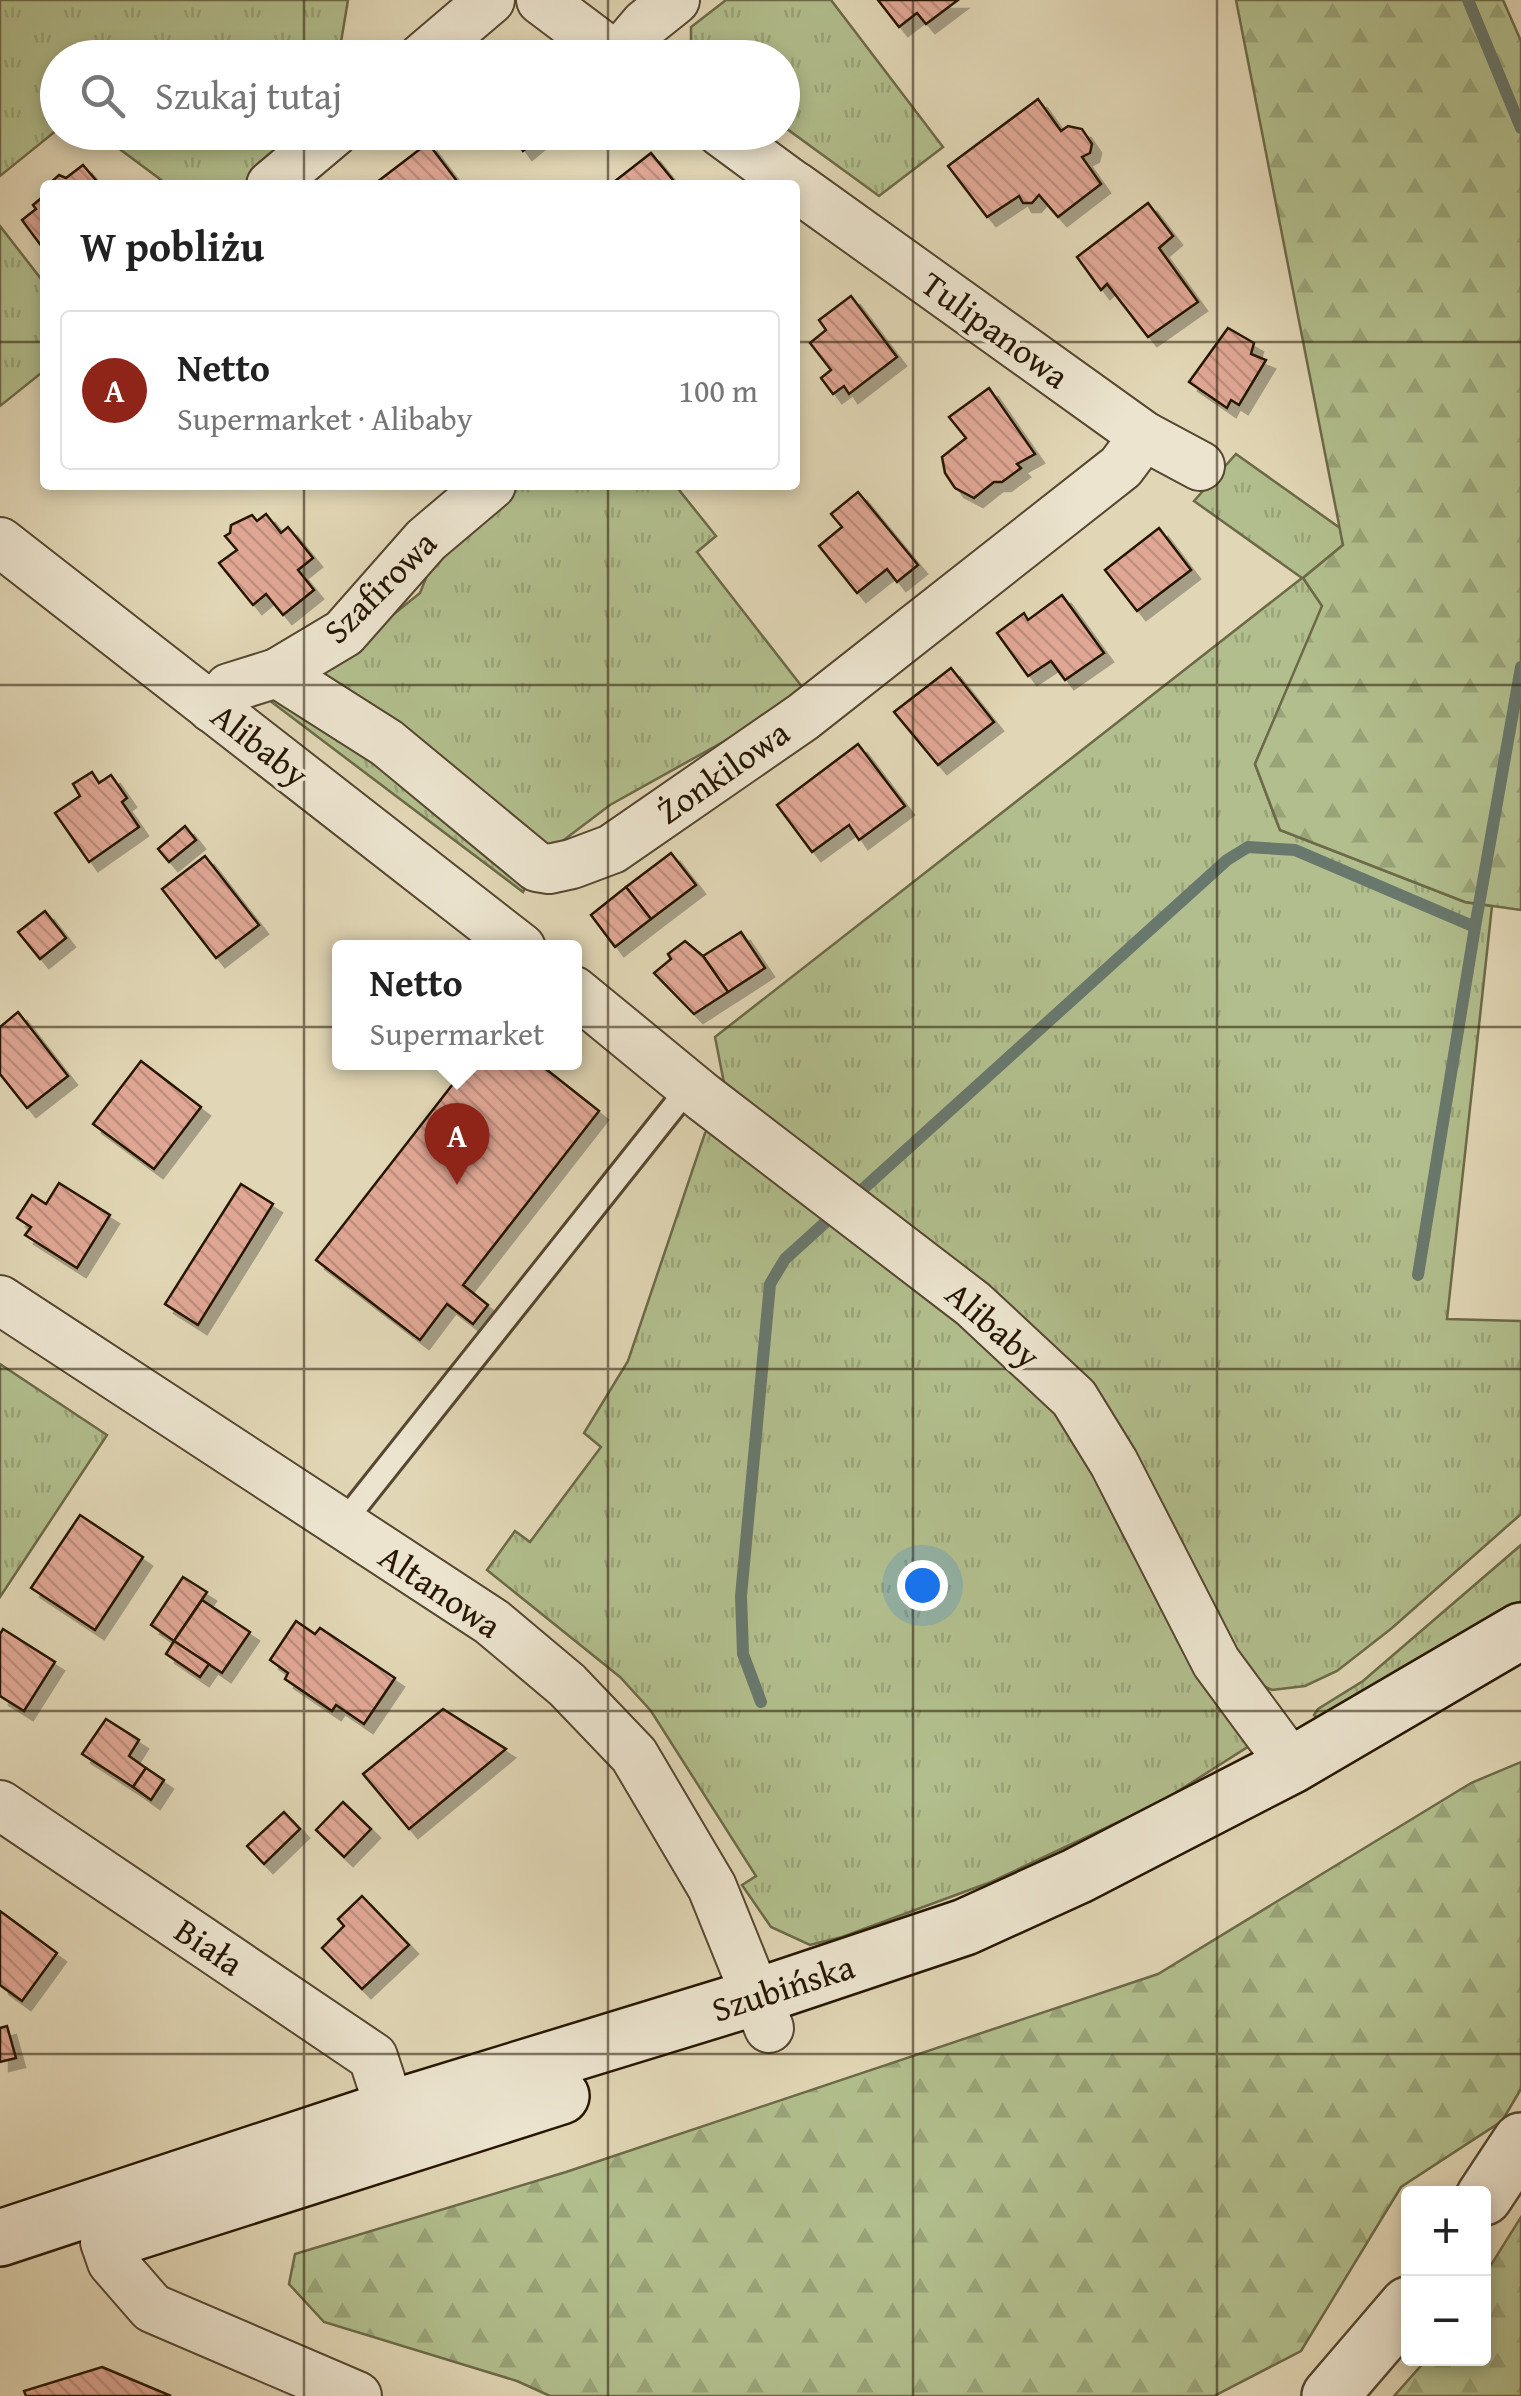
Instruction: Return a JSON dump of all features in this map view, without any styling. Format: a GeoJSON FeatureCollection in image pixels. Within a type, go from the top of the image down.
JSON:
{"type":"FeatureCollection","features":[{"type":"Feature","properties":{"kind":"main road","name":"Szubińska"},"geometry":{"type":"LineString","coordinates":[[0,2268],[118,2264],[314,2177],[764,2012],[1077,1876],[1292,1765],[1521,1631]]}},
{"type":"Feature","properties":{"kind":"main road","name":"Szubińska"},"geometry":{"type":"LineString","coordinates":[[0,2238],[390,2108],[764,2012],[858,2000],[1120,1892],[1394,1748],[1521,1673]]}},
{"type":"Feature","properties":{"kind":"main road"},"geometry":{"type":"LineString","coordinates":[[1491,2186],[1521,2140]]}},
{"type":"Feature","properties":{"kind":"main road"},"geometry":{"type":"LineString","coordinates":[[1330,2396],[1401,2313]]}},
{"type":"Feature","properties":{"kind":"street"},"geometry":{"type":"LineString","coordinates":[[443,40],[490,0]]}},
{"type":"Feature","properties":{"kind":"street"},"geometry":{"type":"LineString","coordinates":[[541,0],[595,40]]}},
{"type":"Feature","properties":{"kind":"street"},"geometry":{"type":"LineString","coordinates":[[632,40],[645,24],[676,0]]}},
{"type":"Feature","properties":{"kind":"street"},"geometry":{"type":"LineString","coordinates":[[277,180],[313,150]]}},
{"type":"Feature","properties":{"kind":"street","name":"Tulipanowa"},"geometry":{"type":"LineString","coordinates":[[742,150],[776,180]]}},
{"type":"Feature","properties":{"kind":"street","name":"Tulipanowa"},"geometry":{"type":"LineString","coordinates":[[801,202],[1144,436],[1200,466]]}},
{"type":"Feature","properties":{"kind":"street","name":"Żonkilowa"},"geometry":{"type":"LineString","coordinates":[[276,673],[386,743],[537,867],[549,869],[572,864],[612,850],[803,717],[1121,467],[1144,436]]}},
{"type":"Feature","properties":{"kind":"street","name":"Szafirowa"},"geometry":{"type":"LineString","coordinates":[[212,708],[229,688],[276,673],[344,634],[426,540],[486,490]]}},
{"type":"Feature","properties":{"kind":"street","name":"Alibaby"},"geometry":{"type":"LineString","coordinates":[[0,542],[511,940]]}},
{"type":"Feature","properties":{"kind":"street","name":"Alibaby"},"geometry":{"type":"LineString","coordinates":[[582,997],[973,1304],[1074,1398],[1114,1463],[1216,1662],[1292,1765]]}},
{"type":"Feature","properties":{"kind":"street","name":"Altanowa"},"geometry":{"type":"LineString","coordinates":[[0,1300],[492,1622],[567,1685],[634,1756],[712,1887],[764,2012]]}},
{"type":"Feature","properties":{"kind":"street","name":"Biała"},"geometry":{"type":"LineString","coordinates":[[0,1805],[373,2057],[390,2108]]}},
{"type":"Feature","properties":{"kind":"street"},"geometry":{"type":"LineString","coordinates":[[118,2264],[152,2308],[357,2396]]}},
{"type":"Feature","properties":{"kind":"lane"},"geometry":{"type":"LineString","coordinates":[[342,1524],[691,1085]]}},
{"type":"Feature","properties":{"kind":"green space"},"geometry":{"type":"Polygon","coordinates":[[[0,0],[348,0],[341,40],[40,40],[40,144],[0,176],[0,0]]]}},
{"type":"Feature","properties":{"kind":"green space"},"geometry":{"type":"Polygon","coordinates":[[[726,0],[831,0],[943,147],[879,196],[800,138],[800,40],[691,40],[691,27],[726,0]]]}},
{"type":"Feature","properties":{"kind":"green space"},"geometry":{"type":"Polygon","coordinates":[[[1236,0],[1503,0],[1521,41],[1521,910],[1465,902],[1280,830],[1255,764],[1322,606],[1303,578],[1343,545],[1236,0]]]}},
{"type":"Feature","properties":{"kind":"green space"},"geometry":{"type":"Polygon","coordinates":[[[121,150],[297,150],[259,180],[161,180],[121,150]]]}},
{"type":"Feature","properties":{"kind":"green space"},"geometry":{"type":"Polygon","coordinates":[[[0,226],[40,278],[40,374],[0,406],[0,226]]]}},
{"type":"Feature","properties":{"kind":"green space"},"geometry":{"type":"Polygon","coordinates":[[[1236,454],[1340,528],[1343,545],[1303,578],[1323,606],[1255,764],[1280,830],[1465,902],[1492,906],[1447,1319],[1521,1321],[1521,1514],[1337,1671],[1305,1686],[1272,1690],[1238,1674],[1101,1418],[726,1093],[715,1037],[1302,578],[1194,501],[1236,454]]]}},
{"type":"Feature","properties":{"kind":"green space"},"geometry":{"type":"Polygon","coordinates":[[[514,490],[679,490],[716,536],[697,552],[803,688],[739,733],[610,805],[540,858],[523,892],[261,694],[363,639],[420,593],[432,563],[456,533],[514,490]]]}},
{"type":"Feature","properties":{"kind":"green space"},"geometry":{"type":"Polygon","coordinates":[[[715,1121],[1067,1412],[1257,1741],[1161,1802],[991,1882],[810,1945],[771,1927],[742,1885],[756,1876],[651,1711],[620,1677],[487,1570],[515,1531],[530,1542],[601,1447],[584,1433],[628,1361],[705,1133],[715,1121]]]}},
{"type":"Feature","properties":{"kind":"green space"},"geometry":{"type":"Polygon","coordinates":[[[0,1364],[107,1435],[0,1597],[0,1364]]]}},
{"type":"Feature","properties":{"kind":"green space"},"geometry":{"type":"Polygon","coordinates":[[[1521,1545],[1521,1601],[1321,1721],[1314,1715],[1363,1681],[1521,1545]]]}},
{"type":"Feature","properties":{"kind":"green space"},"geometry":{"type":"Polygon","coordinates":[[[1521,1762],[1521,2089],[1502,2121],[1401,2186],[1301,2351],[1214,2396],[550,2396],[517,2381],[324,2322],[289,2284],[295,2254],[566,2172],[1158,1974],[1471,1783],[1521,1762]]]}},
{"type":"Feature","properties":{"kind":"green space"},"geometry":{"type":"Polygon","coordinates":[[[1521,2217],[1521,2396],[1394,2396],[1421,2366],[1491,2366],[1491,2265],[1521,2217]]]}},
{"type":"Feature","properties":{"kind":"building"},"geometry":{"type":"Polygon","coordinates":[[[878,0],[958,0],[926,24],[917,13],[899,27],[878,0]]]}},
{"type":"Feature","properties":{"kind":"building"},"geometry":{"type":"Polygon","coordinates":[[[1038,99],[1061,131],[1068,126],[1082,129],[1092,144],[1090,153],[1082,157],[1101,184],[1058,217],[1039,195],[1032,203],[1023,203],[1019,196],[987,217],[948,166],[1038,99]]]}},
{"type":"Feature","properties":{"kind":"building"},"geometry":{"type":"Polygon","coordinates":[[[419,150],[433,150],[456,180],[380,180],[419,150]]]}},
{"type":"Feature","properties":{"kind":"building"},"geometry":{"type":"Polygon","coordinates":[[[651,153],[673,180],[616,180],[651,153]]]}},
{"type":"Feature","properties":{"kind":"building"},"geometry":{"type":"Polygon","coordinates":[[[83,165],[96,180],[54,180],[59,175],[66,178],[83,165]]]}},
{"type":"Feature","properties":{"kind":"building"},"geometry":{"type":"Polygon","coordinates":[[[40,199],[40,244],[22,220],[36,209],[33,205],[40,199]]]}},
{"type":"Feature","properties":{"kind":"building"},"geometry":{"type":"Polygon","coordinates":[[[1148,203],[1173,236],[1159,248],[1198,302],[1148,337],[1107,284],[1101,290],[1077,257],[1148,203]]]}},
{"type":"Feature","properties":{"kind":"building"},"geometry":{"type":"Polygon","coordinates":[[[851,296],[897,357],[849,394],[844,386],[833,394],[821,378],[831,370],[810,343],[826,330],[819,320],[851,296]]]}},
{"type":"Feature","properties":{"kind":"building"},"geometry":{"type":"Polygon","coordinates":[[[1228,328],[1254,343],[1251,354],[1266,360],[1239,405],[1231,400],[1227,408],[1189,382],[1228,328]]]}},
{"type":"Feature","properties":{"kind":"building"},"geometry":{"type":"Polygon","coordinates":[[[989,388],[1035,454],[1017,464],[1021,468],[1002,482],[994,482],[974,498],[955,488],[945,473],[942,457],[966,438],[949,417],[989,388]]]}},
{"type":"Feature","properties":{"kind":"building"},"geometry":{"type":"Polygon","coordinates":[[[858,492],[918,565],[897,582],[887,569],[857,593],[819,546],[842,527],[831,514],[858,492]]]}},
{"type":"Feature","properties":{"kind":"building"},"geometry":{"type":"Polygon","coordinates":[[[266,514],[281,533],[288,527],[313,558],[298,570],[314,590],[283,615],[266,594],[253,605],[219,563],[237,550],[225,536],[231,525],[252,515],[257,521],[266,514]]]}},
{"type":"Feature","properties":{"kind":"building"},"geometry":{"type":"Polygon","coordinates":[[[1159,528],[1191,570],[1137,611],[1105,570],[1159,528]]]}},
{"type":"Feature","properties":{"kind":"building"},"geometry":{"type":"Polygon","coordinates":[[[1062,595],[1104,653],[1065,680],[1051,661],[1028,676],[997,633],[1024,613],[1028,620],[1062,595]]]}},
{"type":"Feature","properties":{"kind":"building"},"geometry":{"type":"Polygon","coordinates":[[[951,668],[994,722],[938,765],[894,712],[951,668]]]}},
{"type":"Feature","properties":{"kind":"building"},"geometry":{"type":"Polygon","coordinates":[[[858,744],[905,806],[859,840],[849,825],[812,852],[777,805],[858,744]]]}},
{"type":"Feature","properties":{"kind":"building"},"geometry":{"type":"Polygon","coordinates":[[[92,772],[99,783],[111,775],[127,798],[122,802],[139,827],[89,862],[55,813],[80,796],[73,784],[92,772]]]}},
{"type":"Feature","properties":{"kind":"building"},"geometry":{"type":"Polygon","coordinates":[[[185,826],[196,840],[169,862],[158,849],[185,826]]]}},
{"type":"Feature","properties":{"kind":"building"},"geometry":{"type":"Polygon","coordinates":[[[671,853],[696,885],[651,919],[626,887],[671,853]]]}},
{"type":"Feature","properties":{"kind":"building"},"geometry":{"type":"Polygon","coordinates":[[[205,856],[259,925],[216,958],[162,889],[205,856]]]}},
{"type":"Feature","properties":{"kind":"building"},"geometry":{"type":"Polygon","coordinates":[[[626,887],[651,919],[615,947],[591,915],[626,887]]]}},
{"type":"Feature","properties":{"kind":"building"},"geometry":{"type":"Polygon","coordinates":[[[45,911],[66,938],[40,959],[18,932],[45,911]]]}},
{"type":"Feature","properties":{"kind":"building"},"geometry":{"type":"Polygon","coordinates":[[[741,932],[765,968],[728,992],[703,956],[741,932]]]}},
{"type":"Feature","properties":{"kind":"building"},"geometry":{"type":"Polygon","coordinates":[[[685,941],[703,956],[728,992],[694,1014],[654,973],[671,959],[668,954],[685,941]]]}},
{"type":"Feature","properties":{"kind":"building"},"geometry":{"type":"Polygon","coordinates":[[[18,1012],[68,1076],[27,1108],[0,1074],[0,1027],[18,1012]]]}},
{"type":"Feature","properties":{"kind":"building"},"geometry":{"type":"Polygon","coordinates":[[[141,1061],[201,1107],[154,1169],[93,1124],[141,1061]]]}},
{"type":"Feature","properties":{"kind":"building"},"geometry":{"type":"Polygon","coordinates":[[[464,1070],[547,1070],[599,1111],[463,1285],[488,1305],[473,1324],[447,1304],[420,1340],[316,1260],[464,1070]]]}},
{"type":"Feature","properties":{"kind":"building"},"geometry":{"type":"Polygon","coordinates":[[[59,1183],[110,1215],[77,1268],[25,1235],[31,1227],[17,1218],[32,1195],[46,1204],[59,1183]]]}},
{"type":"Feature","properties":{"kind":"building"},"geometry":{"type":"Polygon","coordinates":[[[241,1184],[273,1204],[198,1325],[165,1304],[241,1184]]]}},
{"type":"Feature","properties":{"kind":"building"},"geometry":{"type":"Polygon","coordinates":[[[80,1515],[143,1557],[95,1630],[31,1588],[80,1515]]]}},
{"type":"Feature","properties":{"kind":"building"},"geometry":{"type":"Polygon","coordinates":[[[183,1577],[207,1592],[174,1641],[151,1625],[183,1577]]]}},
{"type":"Feature","properties":{"kind":"building"},"geometry":{"type":"Polygon","coordinates":[[[202,1600],[250,1632],[222,1673],[174,1641],[202,1600]]]}},
{"type":"Feature","properties":{"kind":"building"},"geometry":{"type":"Polygon","coordinates":[[[296,1621],[315,1634],[320,1628],[395,1678],[364,1724],[336,1705],[332,1711],[285,1679],[288,1673],[270,1660],[296,1621]]]}},
{"type":"Feature","properties":{"kind":"building"},"geometry":{"type":"Polygon","coordinates":[[[3,1629],[55,1662],[24,1711],[0,1696],[3,1629]]]}},
{"type":"Feature","properties":{"kind":"building"},"geometry":{"type":"Polygon","coordinates":[[[174,1641],[209,1664],[200,1677],[166,1654],[174,1641]]]}},
{"type":"Feature","properties":{"kind":"building"},"geometry":{"type":"Polygon","coordinates":[[[443,1709],[506,1749],[409,1829],[363,1774],[443,1709]]]}},
{"type":"Feature","properties":{"kind":"building"},"geometry":{"type":"Polygon","coordinates":[[[106,1719],[139,1740],[129,1756],[146,1768],[133,1787],[82,1754],[106,1719]]]}},
{"type":"Feature","properties":{"kind":"building"},"geometry":{"type":"Polygon","coordinates":[[[146,1768],[164,1780],[151,1800],[133,1787],[146,1768]]]}},
{"type":"Feature","properties":{"kind":"building"},"geometry":{"type":"Polygon","coordinates":[[[343,1802],[371,1829],[344,1857],[316,1830],[343,1802]]]}},
{"type":"Feature","properties":{"kind":"building"},"geometry":{"type":"Polygon","coordinates":[[[284,1812],[300,1829],[264,1864],[247,1846],[284,1812]]]}},
{"type":"Feature","properties":{"kind":"building"},"geometry":{"type":"Polygon","coordinates":[[[362,1896],[409,1945],[362,1989],[322,1948],[344,1926],[338,1919],[362,1896]]]}},
{"type":"Feature","properties":{"kind":"building"},"geometry":{"type":"Polygon","coordinates":[[[0,1911],[57,1953],[22,2001],[0,1985],[0,1911]]]}},
{"type":"Feature","properties":{"kind":"building"},"geometry":{"type":"Polygon","coordinates":[[[7,2026],[16,2058],[0,2062],[0,2028],[7,2026]]]}},
{"type":"Feature","properties":{"kind":"building"},"geometry":{"type":"Polygon","coordinates":[[[102,2367],[171,2396],[26,2396],[24,2391],[102,2367]]]}},
{"type":"Feature","properties":{"kind":"waterway"},"geometry":{"type":"LineString","coordinates":[[1468,0],[1521,128]]}},
{"type":"Feature","properties":{"kind":"waterway"},"geometry":{"type":"LineString","coordinates":[[853,1198],[1227,860],[1248,847],[1295,850],[1475,927],[1521,667]]}},
{"type":"Feature","properties":{"kind":"waterway"},"geometry":{"type":"LineString","coordinates":[[1418,1275],[1475,927]]}},
{"type":"Feature","properties":{"kind":"waterway"},"geometry":{"type":"LineString","coordinates":[[761,1702],[743,1654],[741,1596],[770,1284],[785,1259],[828,1220]]}},
{"type":"Feature","properties":{"kind":"place","name":"Netto"},"geometry":{"type":"Point","coordinates":[457,1185]}}]}
